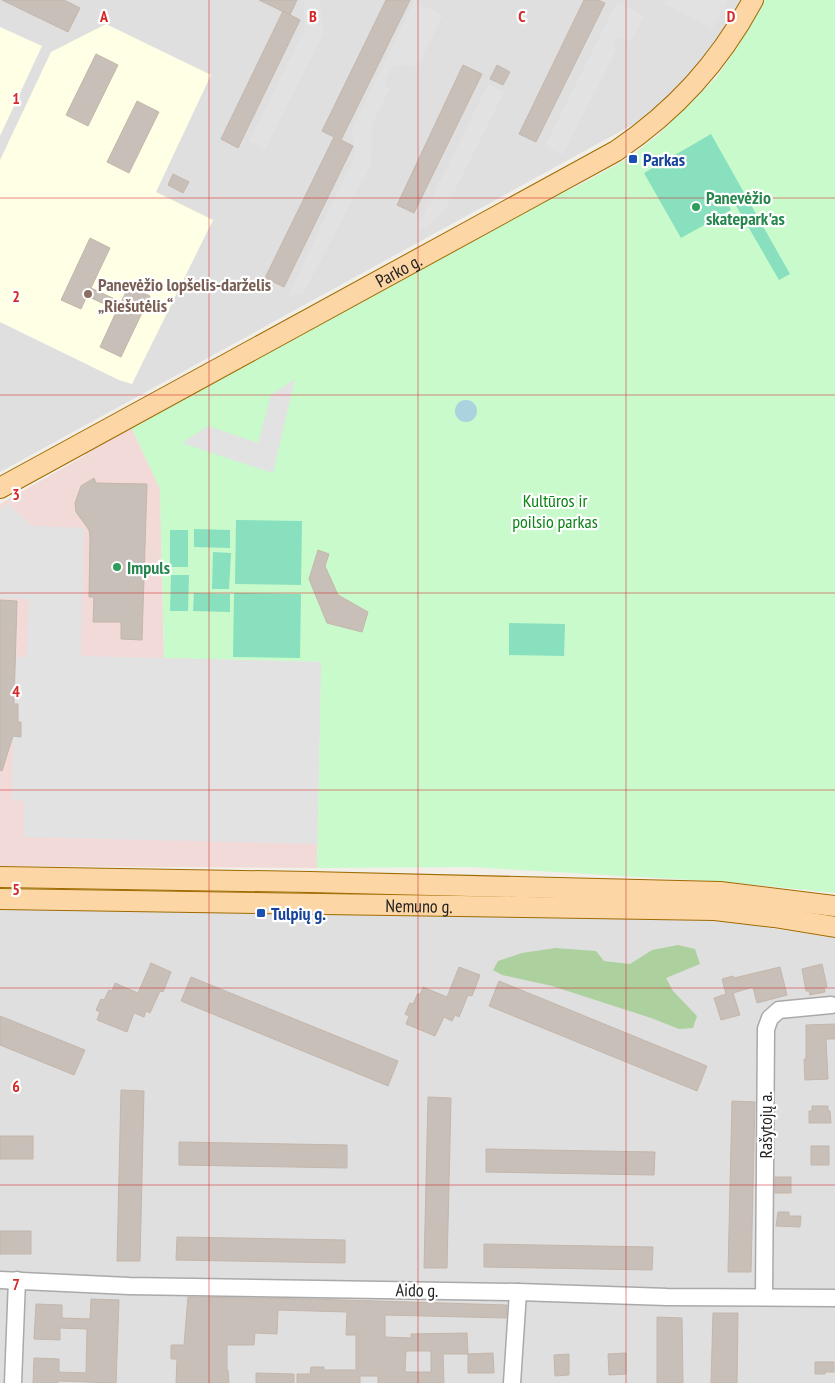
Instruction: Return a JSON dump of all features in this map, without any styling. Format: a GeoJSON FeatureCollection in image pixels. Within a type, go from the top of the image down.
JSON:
{"type":"FeatureCollection","features":[{"type":"Feature","properties":{"kind":"main road","name":"Parko g."},"geometry":{"type":"LineString","coordinates":[[0,488],[616,151],[637,137],[674,106],[704,74],[727,43],[752,0]]}},
{"type":"Feature","properties":{"kind":"main road","name":"Nemuno g."},"geometry":{"type":"LineString","coordinates":[[0,878],[302,882],[720,892],[835,906]]}},
{"type":"Feature","properties":{"kind":"main road","name":"Nemuno g."},"geometry":{"type":"LineString","coordinates":[[0,900],[715,910],[835,927]]}},
{"type":"Feature","properties":{"kind":"street","name":"Rašytojų a."},"geometry":{"type":"LineString","coordinates":[[764,1296],[766,1029],[770,1018],[779,1010],[831,1005]]}},
{"type":"Feature","properties":{"kind":"street","name":"Aido g."},"geometry":{"type":"LineString","coordinates":[[0,1280],[129,1286],[518,1292],[667,1297],[764,1296],[835,1298]]}},
{"type":"Feature","properties":{"kind":"street"},"geometry":{"type":"LineString","coordinates":[[13,1383],[17,1280]]}},
{"type":"Feature","properties":{"kind":"street"},"geometry":{"type":"LineString","coordinates":[[512,1383],[518,1292]]}},
{"type":"Feature","properties":{"kind":"shaded area"},"geometry":{"type":"Polygon","coordinates":[[[0,0],[742,0],[715,43],[693,70],[655,108],[632,125],[0,472],[0,0]]]}},
{"type":"Feature","properties":{"kind":"shaded area"},"geometry":{"type":"Polygon","coordinates":[[[305,0],[322,0],[320,5],[324,33],[265,149],[249,141],[304,30],[305,0]]]}},
{"type":"Feature","properties":{"kind":"shaded area"},"geometry":{"type":"Polygon","coordinates":[[[667,0],[728,0],[712,29],[665,4],[667,0]]]}},
{"type":"Feature","properties":{"kind":"shaded area"},"geometry":{"type":"Polygon","coordinates":[[[414,1],[443,15],[418,66],[399,65],[392,67],[385,83],[390,89],[372,124],[371,165],[303,294],[287,297],[355,156],[352,129],[414,1]]]}},
{"type":"Feature","properties":{"kind":"shaded area"},"geometry":{"type":"Polygon","coordinates":[[[617,2],[644,16],[631,42],[617,36],[613,44],[617,49],[563,155],[545,146],[617,2]]]}},
{"type":"Feature","properties":{"kind":"shaded area"},"geometry":{"type":"Polygon","coordinates":[[[106,24],[211,75],[156,192],[213,220],[132,384],[119,380],[0,322],[0,160],[51,52],[106,24]]]}},
{"type":"Feature","properties":{"kind":"shaded area"},"geometry":{"type":"Polygon","coordinates":[[[0,27],[42,46],[0,136],[0,27]]]}},
{"type":"Feature","properties":{"kind":"shaded area"},"geometry":{"type":"Polygon","coordinates":[[[488,84],[504,92],[446,209],[429,225],[415,232],[488,84]]]}},
{"type":"Feature","properties":{"kind":"shaded area"},"geometry":{"type":"Polygon","coordinates":[[[295,379],[273,473],[182,443],[208,426],[258,443],[271,395],[295,379]]]}},
{"type":"Feature","properties":{"kind":"shaded area"},"geometry":{"type":"Polygon","coordinates":[[[130,424],[160,489],[164,658],[321,662],[317,868],[0,866],[0,504],[84,456],[95,443],[130,424]]]}},
{"type":"Feature","properties":{"kind":"shaded area"},"geometry":{"type":"Polygon","coordinates":[[[8,504],[32,526],[84,528],[81,656],[321,662],[317,844],[23,837],[24,801],[12,800],[13,736],[21,736],[21,723],[18,722],[18,704],[14,704],[15,657],[27,657],[29,599],[0,598],[0,509],[8,504]]]}},
{"type":"Feature","properties":{"kind":"shaded area"},"geometry":{"type":"Polygon","coordinates":[[[0,908],[718,920],[835,938],[835,1383],[0,1383],[0,908]]]}},
{"type":"Feature","properties":{"kind":"green space","name":"Kultūros ir poilsio parkas"},"geometry":{"type":"Polygon","coordinates":[[[764,0],[835,0],[835,893],[727,882],[470,867],[317,868],[321,662],[164,658],[160,489],[130,424],[552,194],[572,189],[629,158],[658,135],[716,78],[740,43],[764,0]]]}},
{"type":"Feature","properties":{"kind":"green space","name":"Panevėžio skatepark'as"},"geometry":{"type":"Polygon","coordinates":[[[711,134],[790,274],[779,280],[731,197],[726,200],[731,210],[681,238],[644,173],[711,134]]]}},
{"type":"Feature","properties":{"kind":"green space"},"geometry":{"type":"Polygon","coordinates":[[[236,520],[302,521],[301,585],[235,584],[236,520]]]}},
{"type":"Feature","properties":{"kind":"green space"},"geometry":{"type":"Polygon","coordinates":[[[194,529],[230,530],[230,548],[194,547],[194,529]]]}},
{"type":"Feature","properties":{"kind":"green space"},"geometry":{"type":"Polygon","coordinates":[[[170,530],[188,530],[188,567],[170,567],[170,530]]]}},
{"type":"Feature","properties":{"kind":"green space"},"geometry":{"type":"Polygon","coordinates":[[[213,552],[231,553],[229,589],[212,589],[213,552]]]}},
{"type":"Feature","properties":{"kind":"green space"},"geometry":{"type":"Polygon","coordinates":[[[171,575],[189,575],[188,611],[170,611],[171,575]]]}},
{"type":"Feature","properties":{"kind":"green space"},"geometry":{"type":"Polygon","coordinates":[[[194,593],[230,594],[230,612],[193,611],[194,593]]]}},
{"type":"Feature","properties":{"kind":"green space"},"geometry":{"type":"Polygon","coordinates":[[[234,593],[301,594],[300,658],[233,657],[234,593]]]}},
{"type":"Feature","properties":{"kind":"green space"},"geometry":{"type":"Polygon","coordinates":[[[509,623],[565,624],[564,656],[509,655],[509,623]]]}},
{"type":"Feature","properties":{"kind":"green space"},"geometry":{"type":"Polygon","coordinates":[[[0,887],[558,894],[835,914],[835,919],[0,893],[0,887]]]}},
{"type":"Feature","properties":{"kind":"green space"},"geometry":{"type":"Polygon","coordinates":[[[678,945],[695,949],[700,964],[666,978],[673,991],[697,1016],[693,1028],[679,1029],[552,986],[502,975],[493,970],[498,961],[522,953],[555,948],[596,951],[604,961],[630,964],[652,950],[678,945]]]}},
{"type":"Feature","properties":{"kind":"water"},"geometry":{"type":"Polygon","coordinates":[[[466,400],[474,403],[477,411],[474,419],[466,422],[458,419],[455,411],[458,403],[466,400]]]}},
{"type":"Feature","properties":{"kind":"building"},"geometry":{"type":"Polygon","coordinates":[[[2,0],[64,0],[80,8],[68,32],[2,0]]]}},
{"type":"Feature","properties":{"kind":"building"},"geometry":{"type":"Polygon","coordinates":[[[259,0],[297,0],[290,15],[259,0]]]}},
{"type":"Feature","properties":{"kind":"building"},"geometry":{"type":"Polygon","coordinates":[[[386,0],[410,0],[341,140],[353,146],[284,287],[265,278],[334,137],[322,131],[386,0]]]}},
{"type":"Feature","properties":{"kind":"building"},"geometry":{"type":"Polygon","coordinates":[[[584,0],[598,0],[605,3],[536,142],[519,134],[584,0]]]}},
{"type":"Feature","properties":{"kind":"building"},"geometry":{"type":"Polygon","coordinates":[[[283,11],[300,20],[238,148],[221,139],[283,11]]]}},
{"type":"Feature","properties":{"kind":"building"},"geometry":{"type":"Polygon","coordinates":[[[96,54],[118,65],[88,126],[66,115],[96,54]]]}},
{"type":"Feature","properties":{"kind":"building"},"geometry":{"type":"Polygon","coordinates":[[[463,65],[482,74],[414,213],[397,205],[463,65]]]}},
{"type":"Feature","properties":{"kind":"building"},"geometry":{"type":"Polygon","coordinates":[[[497,65],[510,72],[503,85],[490,79],[497,65]]]}},
{"type":"Feature","properties":{"kind":"building"},"geometry":{"type":"Polygon","coordinates":[[[137,101],[159,112],[129,173],[107,162],[137,101]]]}},
{"type":"Feature","properties":{"kind":"building"},"geometry":{"type":"Polygon","coordinates":[[[173,174],[189,182],[183,193],[168,185],[173,174]]]}},
{"type":"Feature","properties":{"kind":"building"},"geometry":{"type":"Polygon","coordinates":[[[90,238],[110,248],[91,288],[121,302],[129,286],[150,296],[121,357],[100,347],[117,310],[87,296],[81,309],[61,300],[90,238]]]}},
{"type":"Feature","properties":{"kind":"building","name":"Impuls"},"geometry":{"type":"Polygon","coordinates":[[[94,478],[96,483],[147,484],[142,640],[121,639],[121,622],[93,622],[94,597],[89,597],[89,530],[76,512],[75,503],[81,486],[94,478]]]}},
{"type":"Feature","properties":{"kind":"building"},"geometry":{"type":"Polygon","coordinates":[[[318,550],[329,554],[325,566],[338,595],[368,612],[362,632],[327,623],[309,579],[318,550]]]}},
{"type":"Feature","properties":{"kind":"building"},"geometry":{"type":"Polygon","coordinates":[[[0,600],[17,601],[14,704],[18,704],[18,722],[21,722],[21,737],[13,736],[2,771],[0,770],[0,600]]]}},
{"type":"Feature","properties":{"kind":"building"},"geometry":{"type":"Polygon","coordinates":[[[151,963],[171,972],[163,992],[160,991],[150,1013],[146,1011],[144,1017],[134,1013],[127,1032],[97,1020],[100,1012],[96,1010],[101,999],[104,1000],[109,990],[112,991],[115,983],[138,993],[151,963]]]}},
{"type":"Feature","properties":{"kind":"building"},"geometry":{"type":"Polygon","coordinates":[[[822,964],[827,987],[824,987],[825,992],[810,995],[809,991],[806,991],[802,969],[822,964]]]}},
{"type":"Feature","properties":{"kind":"building"},"geometry":{"type":"Polygon","coordinates":[[[459,967],[480,975],[472,996],[468,995],[459,1017],[455,1015],[452,1021],[444,1017],[435,1036],[406,1024],[409,1016],[405,1014],[410,1003],[413,1004],[423,987],[447,997],[459,967]]]}},
{"type":"Feature","properties":{"kind":"building"},"geometry":{"type":"Polygon","coordinates":[[[780,967],[787,995],[757,1003],[753,987],[733,993],[740,1015],[721,1020],[714,998],[726,994],[722,979],[780,967]]]}},
{"type":"Feature","properties":{"kind":"building"},"geometry":{"type":"Polygon","coordinates":[[[191,977],[398,1061],[388,1086],[181,1001],[191,977]]]}},
{"type":"Feature","properties":{"kind":"building"},"geometry":{"type":"Polygon","coordinates":[[[499,981],[707,1066],[697,1091],[489,1006],[499,981]]]}},
{"type":"Feature","properties":{"kind":"building"},"geometry":{"type":"Polygon","coordinates":[[[0,1016],[85,1050],[74,1075],[0,1045],[0,1016]]]}},
{"type":"Feature","properties":{"kind":"building"},"geometry":{"type":"Polygon","coordinates":[[[835,1024],[835,1039],[826,1039],[828,1079],[805,1080],[806,1025],[835,1024]]]}},
{"type":"Feature","properties":{"kind":"building"},"geometry":{"type":"Polygon","coordinates":[[[121,1090],[144,1091],[140,1261],[117,1261],[121,1090]]]}},
{"type":"Feature","properties":{"kind":"building"},"geometry":{"type":"Polygon","coordinates":[[[428,1097],[451,1098],[447,1268],[424,1268],[428,1097]]]}},
{"type":"Feature","properties":{"kind":"building"},"geometry":{"type":"Polygon","coordinates":[[[732,1101],[755,1102],[751,1272],[728,1272],[732,1101]]]}},
{"type":"Feature","properties":{"kind":"building"},"geometry":{"type":"Polygon","coordinates":[[[812,1106],[828,1106],[831,1123],[809,1123],[809,1111],[812,1111],[812,1106]]]}},
{"type":"Feature","properties":{"kind":"building"},"geometry":{"type":"Polygon","coordinates":[[[0,1136],[33,1136],[33,1159],[0,1159],[0,1136]]]}},
{"type":"Feature","properties":{"kind":"building"},"geometry":{"type":"Polygon","coordinates":[[[179,1142],[347,1145],[347,1168],[179,1165],[179,1142]]]}},
{"type":"Feature","properties":{"kind":"building"},"geometry":{"type":"Polygon","coordinates":[[[811,1146],[829,1146],[829,1165],[811,1165],[811,1146]]]}},
{"type":"Feature","properties":{"kind":"building"},"geometry":{"type":"Polygon","coordinates":[[[486,1149],[655,1152],[654,1175],[486,1172],[486,1149]]]}},
{"type":"Feature","properties":{"kind":"building"},"geometry":{"type":"Polygon","coordinates":[[[775,1177],[791,1177],[791,1193],[775,1193],[775,1177]]]}},
{"type":"Feature","properties":{"kind":"building"},"geometry":{"type":"Polygon","coordinates":[[[778,1212],[789,1212],[789,1216],[801,1216],[800,1227],[776,1226],[778,1212]]]}},
{"type":"Feature","properties":{"kind":"building"},"geometry":{"type":"Polygon","coordinates":[[[0,1231],[31,1231],[31,1254],[0,1254],[0,1231]]]}},
{"type":"Feature","properties":{"kind":"building"},"geometry":{"type":"Polygon","coordinates":[[[177,1237],[345,1240],[345,1263],[176,1260],[177,1237]]]}},
{"type":"Feature","properties":{"kind":"building"},"geometry":{"type":"Polygon","coordinates":[[[484,1244],[653,1247],[652,1270],[484,1267],[484,1244]]]}},
{"type":"Feature","properties":{"kind":"building"},"geometry":{"type":"Polygon","coordinates":[[[188,1297],[507,1305],[506,1318],[385,1315],[385,1337],[411,1338],[411,1334],[467,1333],[468,1354],[443,1354],[444,1383],[378,1383],[378,1376],[360,1376],[360,1383],[297,1383],[297,1374],[310,1374],[311,1367],[324,1367],[324,1370],[356,1370],[356,1335],[346,1335],[347,1312],[278,1310],[277,1334],[255,1333],[254,1345],[227,1345],[229,1383],[176,1383],[177,1359],[171,1359],[171,1345],[184,1345],[188,1297]],[[406,1351],[405,1372],[431,1372],[431,1351],[406,1351]]]}},
{"type":"Feature","properties":{"kind":"building"},"geometry":{"type":"Polygon","coordinates":[[[91,1299],[119,1300],[116,1383],[58,1381],[58,1383],[33,1383],[34,1358],[59,1359],[59,1372],[86,1373],[87,1329],[60,1328],[60,1340],[34,1339],[36,1304],[62,1305],[62,1318],[90,1319],[91,1299]]]}},
{"type":"Feature","properties":{"kind":"building"},"geometry":{"type":"Polygon","coordinates":[[[713,1313],[738,1313],[737,1383],[711,1383],[713,1313]]]}},
{"type":"Feature","properties":{"kind":"building"},"geometry":{"type":"Polygon","coordinates":[[[657,1317],[682,1318],[683,1383],[657,1383],[657,1317]]]}},
{"type":"Feature","properties":{"kind":"building"},"geometry":{"type":"Polygon","coordinates":[[[493,1353],[494,1373],[468,1373],[468,1354],[493,1353]]]}},
{"type":"Feature","properties":{"kind":"building"},"geometry":{"type":"Polygon","coordinates":[[[626,1353],[626,1374],[609,1375],[608,1354],[626,1353]]]}},
{"type":"Feature","properties":{"kind":"building"},"geometry":{"type":"Polygon","coordinates":[[[569,1354],[569,1375],[555,1376],[554,1355],[569,1354]]]}},
{"type":"Feature","properties":{"kind":"building"},"geometry":{"type":"Polygon","coordinates":[[[815,1362],[834,1362],[834,1372],[815,1374],[815,1362]]]}},
{"type":"Feature","properties":{"kind":"building"},"geometry":{"type":"Polygon","coordinates":[[[256,1373],[294,1374],[294,1383],[256,1383],[256,1373]]]}},
{"type":"Feature","properties":{"kind":"place","name":"Parkas"},"geometry":{"type":"Point","coordinates":[633,159]}},
{"type":"Feature","properties":{"kind":"place","name":"Panevėžio skatepark'as"},"geometry":{"type":"Point","coordinates":[696,207]}},
{"type":"Feature","properties":{"kind":"place","name":"Panevėžio lopšelis-darželis „Riešutėlis“"},"geometry":{"type":"Point","coordinates":[88,294]}},
{"type":"Feature","properties":{"kind":"place","name":"Impuls"},"geometry":{"type":"Point","coordinates":[117,567]}},
{"type":"Feature","properties":{"kind":"place","name":"Tulpių g."},"geometry":{"type":"Point","coordinates":[261,913]}}]}
